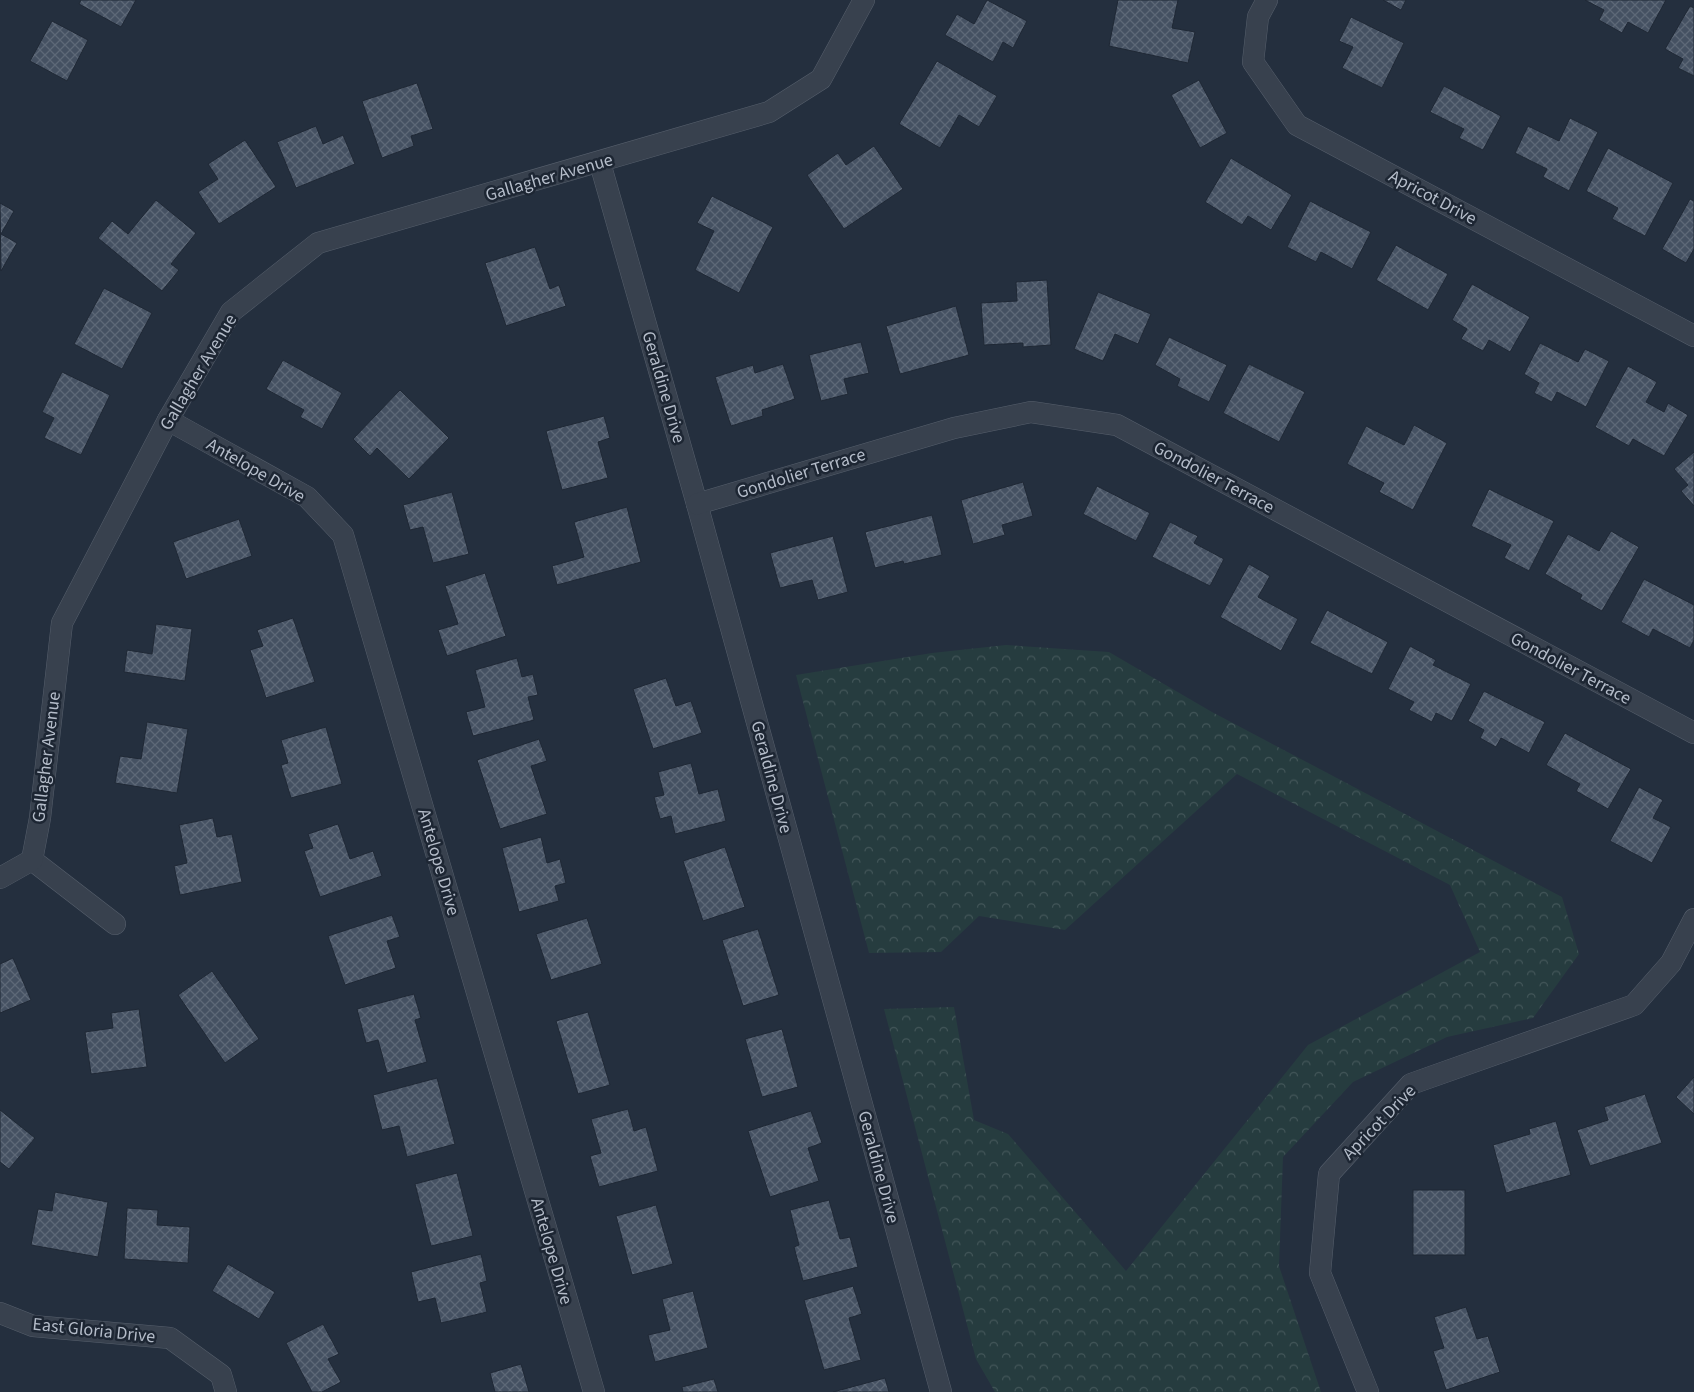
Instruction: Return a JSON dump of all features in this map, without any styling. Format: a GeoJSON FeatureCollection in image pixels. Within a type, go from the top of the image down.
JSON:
{"type":"FeatureCollection","features":[{"type":"Feature","properties":{"kind":"street","name":"Gallagher Avenue"},"geometry":{"type":"LineString","coordinates":[[32,860],[40,818],[62,623],[168,420],[231,312],[318,242],[600,163],[770,112],[822,78],[864,0]]}},
{"type":"Feature","properties":{"kind":"street","name":"Apricot Drive"},"geometry":{"type":"LineString","coordinates":[[1267,0],[1258,17],[1253,62],[1297,125],[1694,336]]}},
{"type":"Feature","properties":{"kind":"street","name":"Geraldine Drive"},"geometry":{"type":"LineString","coordinates":[[600,163],[697,504],[941,1392]]}},
{"type":"Feature","properties":{"kind":"street","name":"Gondolier Terrace"},"geometry":{"type":"LineString","coordinates":[[697,504],[954,428],[1031,412],[1117,425],[1694,733]]}},
{"type":"Feature","properties":{"kind":"street","name":"Antelope Drive"},"geometry":{"type":"LineString","coordinates":[[168,420],[307,497],[343,535],[594,1392]]}},
{"type":"Feature","properties":{"kind":"street"},"geometry":{"type":"LineString","coordinates":[[0,878],[32,860],[115,924]]}},
{"type":"Feature","properties":{"kind":"street","name":"Apricot Drive"},"geometry":{"type":"LineString","coordinates":[[1368,1392],[1320,1273],[1329,1174],[1411,1084],[1634,1005],[1671,963],[1694,919]]}},
{"type":"Feature","properties":{"kind":"street","name":"East Gloria Drive"},"geometry":{"type":"LineString","coordinates":[[0,1313],[32,1326],[170,1338],[221,1375],[226,1392]]}},
{"type":"Feature","properties":{"kind":"green space"},"geometry":{"type":"Polygon","coordinates":[[[1006,645],[1109,652],[1212,712],[1562,897],[1579,954],[1533,1018],[1447,1037],[1353,1082],[1283,1157],[1279,1266],[1321,1392],[995,1392],[976,1359],[884,1009],[954,1007],[974,1120],[1008,1134],[1126,1271],[1308,1045],[1480,952],[1450,885],[1237,774],[1065,930],[979,916],[941,952],[869,953],[796,675],[932,653],[1006,645]]]}},
{"type":"Feature","properties":{"kind":"building"},"geometry":{"type":"Polygon","coordinates":[[[81,0],[136,0],[121,27],[79,4],[81,0]]]}},
{"type":"Feature","properties":{"kind":"building"},"geometry":{"type":"Polygon","coordinates":[[[987,0],[1027,21],[1013,48],[1003,42],[993,62],[945,35],[957,14],[974,24],[987,0]]]}},
{"type":"Feature","properties":{"kind":"building"},"geometry":{"type":"Polygon","coordinates":[[[1118,0],[1178,0],[1172,28],[1195,32],[1188,63],[1109,46],[1118,0]]]}},
{"type":"Feature","properties":{"kind":"building"},"geometry":{"type":"Polygon","coordinates":[[[1383,0],[1406,0],[1401,10],[1383,0]]]}},
{"type":"Feature","properties":{"kind":"building"},"geometry":{"type":"Polygon","coordinates":[[[1585,0],[1666,0],[1648,33],[1628,22],[1622,33],[1599,20],[1604,10],[1585,0]]]}},
{"type":"Feature","properties":{"kind":"building"},"geometry":{"type":"Polygon","coordinates":[[[1690,6],[1694,8],[1694,76],[1678,68],[1683,59],[1665,49],[1690,6]]]}},
{"type":"Feature","properties":{"kind":"building"},"geometry":{"type":"Polygon","coordinates":[[[1351,17],[1404,43],[1382,88],[1342,68],[1353,47],[1339,41],[1351,17]]]}},
{"type":"Feature","properties":{"kind":"building"},"geometry":{"type":"Polygon","coordinates":[[[52,21],[88,40],[67,81],[30,61],[52,21]]]}},
{"type":"Feature","properties":{"kind":"building"},"geometry":{"type":"Polygon","coordinates":[[[937,61],[997,96],[979,127],[959,115],[940,148],[899,124],[937,61]]]}},
{"type":"Feature","properties":{"kind":"building"},"geometry":{"type":"Polygon","coordinates":[[[1199,80],[1227,133],[1200,148],[1171,95],[1199,80]]]}},
{"type":"Feature","properties":{"kind":"building"},"geometry":{"type":"Polygon","coordinates":[[[417,83],[433,129],[411,136],[414,146],[382,158],[362,101],[417,83]]]}},
{"type":"Feature","properties":{"kind":"building"},"geometry":{"type":"Polygon","coordinates":[[[1444,86],[1501,116],[1483,150],[1459,138],[1464,129],[1430,112],[1444,86]]]}},
{"type":"Feature","properties":{"kind":"building"},"geometry":{"type":"Polygon","coordinates":[[[1570,118],[1598,132],[1569,191],[1543,177],[1547,169],[1515,153],[1528,126],[1559,141],[1570,118]]]}},
{"type":"Feature","properties":{"kind":"building"},"geometry":{"type":"Polygon","coordinates":[[[316,126],[323,144],[343,135],[355,164],[296,188],[277,142],[316,126]]]}},
{"type":"Feature","properties":{"kind":"building"},"geometry":{"type":"Polygon","coordinates":[[[245,140],[276,187],[219,224],[198,192],[218,179],[208,164],[245,140]]]}},
{"type":"Feature","properties":{"kind":"building"},"geometry":{"type":"Polygon","coordinates":[[[874,146],[903,189],[844,229],[807,175],[838,153],[846,165],[874,146]]]}},
{"type":"Feature","properties":{"kind":"building"},"geometry":{"type":"Polygon","coordinates":[[[1608,148],[1673,183],[1645,236],[1612,219],[1618,208],[1586,191],[1608,148]]]}},
{"type":"Feature","properties":{"kind":"building"},"geometry":{"type":"Polygon","coordinates":[[[1231,158],[1292,195],[1271,230],[1248,216],[1242,225],[1205,202],[1231,158]]]}},
{"type":"Feature","properties":{"kind":"building"},"geometry":{"type":"Polygon","coordinates":[[[712,196],[773,227],[739,293],[695,270],[714,231],[697,223],[712,196]]]}},
{"type":"Feature","properties":{"kind":"building"},"geometry":{"type":"Polygon","coordinates":[[[1690,199],[1694,201],[1694,249],[1686,263],[1662,249],[1690,199]]]}},
{"type":"Feature","properties":{"kind":"building"},"geometry":{"type":"Polygon","coordinates":[[[156,200],[196,233],[171,264],[179,270],[162,291],[98,238],[112,221],[128,234],[156,200]]]}},
{"type":"Feature","properties":{"kind":"building"},"geometry":{"type":"Polygon","coordinates":[[[1310,201],[1371,232],[1352,269],[1321,252],[1316,262],[1287,247],[1310,201]]]}},
{"type":"Feature","properties":{"kind":"building"},"geometry":{"type":"Polygon","coordinates":[[[0,203],[14,211],[1,234],[17,243],[1,271],[0,203]]]}},
{"type":"Feature","properties":{"kind":"building"},"geometry":{"type":"Polygon","coordinates":[[[1396,245],[1448,274],[1428,310],[1376,280],[1396,245]]]}},
{"type":"Feature","properties":{"kind":"building"},"geometry":{"type":"Polygon","coordinates":[[[535,247],[550,289],[559,285],[566,306],[506,326],[485,263],[535,247]]]}},
{"type":"Feature","properties":{"kind":"building"},"geometry":{"type":"Polygon","coordinates":[[[1047,280],[1051,345],[1023,347],[1023,343],[984,345],[981,303],[1017,301],[1016,282],[1047,280]]]}},
{"type":"Feature","properties":{"kind":"building"},"geometry":{"type":"Polygon","coordinates":[[[1472,284],[1530,317],[1510,352],[1489,340],[1483,351],[1461,339],[1467,329],[1452,320],[1472,284]]]}},
{"type":"Feature","properties":{"kind":"building"},"geometry":{"type":"Polygon","coordinates":[[[104,288],[152,313],[122,369],[74,344],[104,288]]]}},
{"type":"Feature","properties":{"kind":"building"},"geometry":{"type":"Polygon","coordinates":[[[1098,292],[1151,314],[1138,344],[1115,334],[1103,361],[1074,349],[1098,292]]]}},
{"type":"Feature","properties":{"kind":"building"},"geometry":{"type":"Polygon","coordinates":[[[956,306],[969,355],[900,374],[886,326],[956,306]]]}},
{"type":"Feature","properties":{"kind":"building"},"geometry":{"type":"Polygon","coordinates":[[[1169,337],[1227,365],[1209,402],[1177,386],[1180,379],[1155,365],[1169,337]]]}},
{"type":"Feature","properties":{"kind":"building"},"geometry":{"type":"Polygon","coordinates":[[[861,342],[869,373],[844,379],[848,394],[821,401],[809,355],[861,342]]]}},
{"type":"Feature","properties":{"kind":"building"},"geometry":{"type":"Polygon","coordinates":[[[1540,343],[1578,362],[1585,349],[1609,361],[1586,407],[1557,392],[1552,402],[1534,393],[1539,383],[1524,374],[1540,343]]]}},
{"type":"Feature","properties":{"kind":"building"},"geometry":{"type":"Polygon","coordinates":[[[283,360],[342,393],[322,429],[300,417],[304,410],[266,389],[283,360]]]}},
{"type":"Feature","properties":{"kind":"building"},"geometry":{"type":"Polygon","coordinates":[[[783,364],[795,399],[762,410],[763,416],[731,426],[715,377],[753,365],[755,373],[783,364]]]}},
{"type":"Feature","properties":{"kind":"building"},"geometry":{"type":"Polygon","coordinates":[[[1249,364],[1305,392],[1279,442],[1223,413],[1249,364]]]}},
{"type":"Feature","properties":{"kind":"building"},"geometry":{"type":"Polygon","coordinates":[[[1628,366],[1657,382],[1646,402],[1664,412],[1668,403],[1688,415],[1664,456],[1633,439],[1629,446],[1595,427],[1628,366]]]}},
{"type":"Feature","properties":{"kind":"building"},"geometry":{"type":"Polygon","coordinates":[[[62,372],[110,395],[81,455],[44,438],[54,418],[42,412],[62,372]]]}},
{"type":"Feature","properties":{"kind":"building"},"geometry":{"type":"Polygon","coordinates":[[[400,390],[449,438],[409,479],[377,448],[370,456],[353,439],[400,390]]]}},
{"type":"Feature","properties":{"kind":"building"},"geometry":{"type":"Polygon","coordinates":[[[604,416],[610,438],[598,442],[608,478],[562,490],[546,431],[604,416]]]}},
{"type":"Feature","properties":{"kind":"building"},"geometry":{"type":"Polygon","coordinates":[[[1414,425],[1447,443],[1413,510],[1379,492],[1384,483],[1347,464],[1366,426],[1404,445],[1414,425]]]}},
{"type":"Feature","properties":{"kind":"building"},"geometry":{"type":"Polygon","coordinates":[[[1694,452],[1694,506],[1681,491],[1688,485],[1674,469],[1694,452]]]}},
{"type":"Feature","properties":{"kind":"building"},"geometry":{"type":"Polygon","coordinates":[[[1023,482],[1033,516],[1002,525],[1005,535],[973,544],[961,500],[1023,482]]]}},
{"type":"Feature","properties":{"kind":"building"},"geometry":{"type":"Polygon","coordinates":[[[1097,486],[1150,513],[1136,541],[1083,514],[1097,486]]]}},
{"type":"Feature","properties":{"kind":"building"},"geometry":{"type":"Polygon","coordinates":[[[1489,489],[1554,521],[1529,571],[1504,558],[1511,545],[1471,526],[1489,489]]]}},
{"type":"Feature","properties":{"kind":"building"},"geometry":{"type":"Polygon","coordinates":[[[452,492],[469,554],[433,563],[423,527],[410,530],[403,505],[452,492]]]}},
{"type":"Feature","properties":{"kind":"building"},"geometry":{"type":"Polygon","coordinates":[[[627,507],[641,562],[557,585],[552,566],[584,557],[574,522],[627,507]]]}},
{"type":"Feature","properties":{"kind":"building"},"geometry":{"type":"Polygon","coordinates":[[[932,515],[942,555],[904,564],[903,561],[875,568],[865,532],[932,515]]]}},
{"type":"Feature","properties":{"kind":"building"},"geometry":{"type":"Polygon","coordinates":[[[239,519],[252,556],[186,579],[173,542],[239,519]]]}},
{"type":"Feature","properties":{"kind":"building"},"geometry":{"type":"Polygon","coordinates":[[[1170,522],[1198,536],[1194,543],[1224,559],[1210,586],[1152,557],[1170,522]]]}},
{"type":"Feature","properties":{"kind":"building"},"geometry":{"type":"Polygon","coordinates":[[[1611,531],[1639,547],[1602,611],[1580,599],[1582,595],[1545,574],[1568,534],[1599,551],[1611,531]]]}},
{"type":"Feature","properties":{"kind":"building"},"geometry":{"type":"Polygon","coordinates":[[[833,536],[848,592],[818,600],[812,580],[780,588],[770,553],[833,536]]]}},
{"type":"Feature","properties":{"kind":"building"},"geometry":{"type":"Polygon","coordinates":[[[1249,564],[1270,576],[1258,597],[1298,619],[1281,651],[1220,617],[1249,564]]]}},
{"type":"Feature","properties":{"kind":"building"},"geometry":{"type":"Polygon","coordinates":[[[485,573],[506,636],[447,656],[438,630],[458,624],[445,586],[485,573]]]}},
{"type":"Feature","properties":{"kind":"building"},"geometry":{"type":"Polygon","coordinates":[[[1644,579],[1694,605],[1694,640],[1690,648],[1653,629],[1649,637],[1621,622],[1644,579]]]}},
{"type":"Feature","properties":{"kind":"building"},"geometry":{"type":"Polygon","coordinates":[[[1327,610],[1388,642],[1372,674],[1310,643],[1327,610]]]}},
{"type":"Feature","properties":{"kind":"building"},"geometry":{"type":"Polygon","coordinates":[[[293,618],[315,682],[266,698],[250,650],[263,646],[257,630],[293,618]]]}},
{"type":"Feature","properties":{"kind":"building"},"geometry":{"type":"Polygon","coordinates":[[[156,624],[192,629],[185,681],[124,672],[127,650],[152,654],[156,624]]]}},
{"type":"Feature","properties":{"kind":"building"},"geometry":{"type":"Polygon","coordinates":[[[1410,646],[1436,660],[1433,665],[1471,684],[1452,721],[1436,713],[1432,722],[1409,710],[1414,702],[1388,689],[1410,646]]]}},
{"type":"Feature","properties":{"kind":"building"},"geometry":{"type":"Polygon","coordinates":[[[517,658],[522,677],[533,674],[538,695],[528,697],[534,720],[473,736],[466,712],[485,707],[475,670],[517,658]]]}},
{"type":"Feature","properties":{"kind":"building"},"geometry":{"type":"Polygon","coordinates":[[[666,678],[676,706],[691,701],[702,733],[653,749],[633,689],[666,678]]]}},
{"type":"Feature","properties":{"kind":"building"},"geometry":{"type":"Polygon","coordinates":[[[1484,691],[1545,722],[1529,753],[1501,738],[1496,747],[1480,738],[1484,730],[1468,721],[1484,691]]]}},
{"type":"Feature","properties":{"kind":"building"},"geometry":{"type":"Polygon","coordinates":[[[147,722],[188,729],[177,793],[115,783],[120,756],[141,759],[147,722]]]}},
{"type":"Feature","properties":{"kind":"building"},"geometry":{"type":"Polygon","coordinates":[[[326,727],[342,784],[291,798],[281,765],[288,763],[281,740],[326,727]]]}},
{"type":"Feature","properties":{"kind":"building"},"geometry":{"type":"Polygon","coordinates":[[[1565,733],[1631,769],[1608,809],[1576,791],[1580,784],[1546,765],[1565,733]]]}},
{"type":"Feature","properties":{"kind":"building"},"geometry":{"type":"Polygon","coordinates":[[[539,739],[547,761],[531,766],[547,814],[500,829],[477,760],[539,739]]]}},
{"type":"Feature","properties":{"kind":"building"},"geometry":{"type":"Polygon","coordinates":[[[691,763],[699,794],[718,789],[726,821],[675,834],[671,816],[660,819],[654,797],[664,795],[658,772],[691,763]]]}},
{"type":"Feature","properties":{"kind":"building"},"geometry":{"type":"Polygon","coordinates":[[[1639,787],[1663,800],[1653,818],[1671,827],[1652,863],[1610,841],[1639,787]]]}},
{"type":"Feature","properties":{"kind":"building"},"geometry":{"type":"Polygon","coordinates":[[[213,818],[217,837],[232,834],[242,882],[180,895],[174,866],[187,863],[179,825],[213,818]]]}},
{"type":"Feature","properties":{"kind":"building"},"geometry":{"type":"Polygon","coordinates":[[[338,824],[350,859],[373,851],[382,876],[320,897],[304,851],[313,848],[308,834],[338,824]]]}},
{"type":"Feature","properties":{"kind":"building"},"geometry":{"type":"Polygon","coordinates":[[[541,837],[547,863],[560,859],[566,883],[555,886],[559,901],[519,912],[502,848],[541,837]]]}},
{"type":"Feature","properties":{"kind":"building"},"geometry":{"type":"Polygon","coordinates":[[[725,847],[745,907],[703,921],[683,861],[725,847]]]}},
{"type":"Feature","properties":{"kind":"building"},"geometry":{"type":"Polygon","coordinates":[[[392,915],[400,937],[387,941],[396,968],[345,985],[328,936],[392,915]]]}},
{"type":"Feature","properties":{"kind":"building"},"geometry":{"type":"Polygon","coordinates":[[[587,918],[602,964],[551,980],[536,934],[587,918]]]}},
{"type":"Feature","properties":{"kind":"building"},"geometry":{"type":"Polygon","coordinates":[[[758,929],[779,995],[743,1006],[722,940],[758,929]]]}},
{"type":"Feature","properties":{"kind":"building"},"geometry":{"type":"Polygon","coordinates":[[[13,958],[31,1000],[0,1013],[0,964],[13,958]]]}},
{"type":"Feature","properties":{"kind":"building"},"geometry":{"type":"Polygon","coordinates":[[[212,971],[259,1039],[225,1063],[178,995],[212,971]]]}},
{"type":"Feature","properties":{"kind":"building"},"geometry":{"type":"Polygon","coordinates":[[[414,994],[421,1018],[415,1020],[427,1062],[387,1073],[378,1040],[366,1043],[357,1009],[414,994]]]}},
{"type":"Feature","properties":{"kind":"building"},"geometry":{"type":"Polygon","coordinates":[[[139,1009],[147,1067],[91,1074],[85,1032],[113,1028],[111,1013],[139,1009]]]}},
{"type":"Feature","properties":{"kind":"building"},"geometry":{"type":"Polygon","coordinates":[[[588,1012],[610,1085],[578,1094],[556,1021],[588,1012]]]}},
{"type":"Feature","properties":{"kind":"building"},"geometry":{"type":"Polygon","coordinates":[[[782,1029],[798,1087],[762,1097],[745,1039],[782,1029]]]}},
{"type":"Feature","properties":{"kind":"building"},"geometry":{"type":"Polygon","coordinates":[[[1694,1077],[1694,1114],[1676,1097],[1694,1077]]]}},
{"type":"Feature","properties":{"kind":"building"},"geometry":{"type":"Polygon","coordinates":[[[437,1078],[455,1144],[407,1157],[399,1126],[382,1130],[373,1095],[437,1078]]]}},
{"type":"Feature","properties":{"kind":"building"},"geometry":{"type":"Polygon","coordinates":[[[1645,1094],[1662,1143],[1590,1166],[1577,1130],[1608,1120],[1604,1107],[1645,1094]]]}},
{"type":"Feature","properties":{"kind":"building"},"geometry":{"type":"Polygon","coordinates":[[[628,1109],[634,1131],[646,1127],[658,1171],[599,1187],[590,1156],[601,1153],[591,1119],[628,1109]]]}},
{"type":"Feature","properties":{"kind":"building"},"geometry":{"type":"Polygon","coordinates":[[[0,1110],[35,1138],[9,1169],[0,1162],[0,1110]]]}},
{"type":"Feature","properties":{"kind":"building"},"geometry":{"type":"Polygon","coordinates":[[[811,1111],[822,1143],[808,1148],[819,1181],[770,1197],[748,1131],[811,1111]]]}},
{"type":"Feature","properties":{"kind":"building"},"geometry":{"type":"Polygon","coordinates":[[[1556,1121],[1571,1175],[1506,1193],[1493,1145],[1530,1134],[1529,1129],[1556,1121]]]}},
{"type":"Feature","properties":{"kind":"building"},"geometry":{"type":"Polygon","coordinates":[[[457,1173],[473,1236],[431,1246],[415,1184],[457,1173]]]}},
{"type":"Feature","properties":{"kind":"building"},"geometry":{"type":"Polygon","coordinates":[[[1413,1190],[1465,1190],[1465,1255],[1413,1255],[1413,1190]]]}},
{"type":"Feature","properties":{"kind":"building"},"geometry":{"type":"Polygon","coordinates":[[[55,1192],[108,1202],[98,1257],[31,1245],[38,1209],[52,1211],[55,1192]]]}},
{"type":"Feature","properties":{"kind":"building"},"geometry":{"type":"Polygon","coordinates":[[[829,1200],[840,1239],[850,1237],[858,1267],[803,1281],[794,1247],[799,1245],[790,1210],[829,1200]]]}},
{"type":"Feature","properties":{"kind":"building"},"geometry":{"type":"Polygon","coordinates":[[[656,1205],[673,1264],[632,1275],[616,1216],[656,1205]]]}},
{"type":"Feature","properties":{"kind":"building"},"geometry":{"type":"Polygon","coordinates":[[[127,1208],[158,1210],[157,1225],[190,1227],[188,1263],[124,1259],[127,1208]]]}},
{"type":"Feature","properties":{"kind":"building"},"geometry":{"type":"Polygon","coordinates":[[[481,1254],[487,1281],[480,1283],[487,1312],[441,1323],[435,1298],[418,1302],[411,1272],[481,1254]]]}},
{"type":"Feature","properties":{"kind":"building"},"geometry":{"type":"Polygon","coordinates":[[[228,1264],[275,1292],[259,1319],[212,1291],[228,1264]]]}},
{"type":"Feature","properties":{"kind":"building"},"geometry":{"type":"Polygon","coordinates":[[[853,1286],[862,1314],[849,1318],[861,1360],[824,1370],[804,1300],[853,1286]]]}},
{"type":"Feature","properties":{"kind":"building"},"geometry":{"type":"Polygon","coordinates":[[[693,1291],[708,1348],[655,1362],[648,1335],[670,1330],[662,1299],[693,1291]]]}},
{"type":"Feature","properties":{"kind":"building"},"geometry":{"type":"Polygon","coordinates":[[[1466,1307],[1477,1339],[1488,1336],[1500,1372],[1446,1390],[1433,1351],[1444,1348],[1434,1317],[1466,1307]]]}},
{"type":"Feature","properties":{"kind":"building"},"geometry":{"type":"Polygon","coordinates":[[[323,1324],[339,1354],[328,1359],[341,1382],[322,1392],[312,1392],[286,1343],[323,1324]]]}},
{"type":"Feature","properties":{"kind":"building"},"geometry":{"type":"Polygon","coordinates":[[[521,1364],[529,1392],[495,1392],[490,1373],[521,1364]]]}},
{"type":"Feature","properties":{"kind":"building"},"geometry":{"type":"Polygon","coordinates":[[[885,1378],[889,1392],[833,1392],[885,1378]]]}},
{"type":"Feature","properties":{"kind":"building"},"geometry":{"type":"Polygon","coordinates":[[[714,1379],[718,1392],[683,1392],[682,1387],[714,1379]]]}}]}
